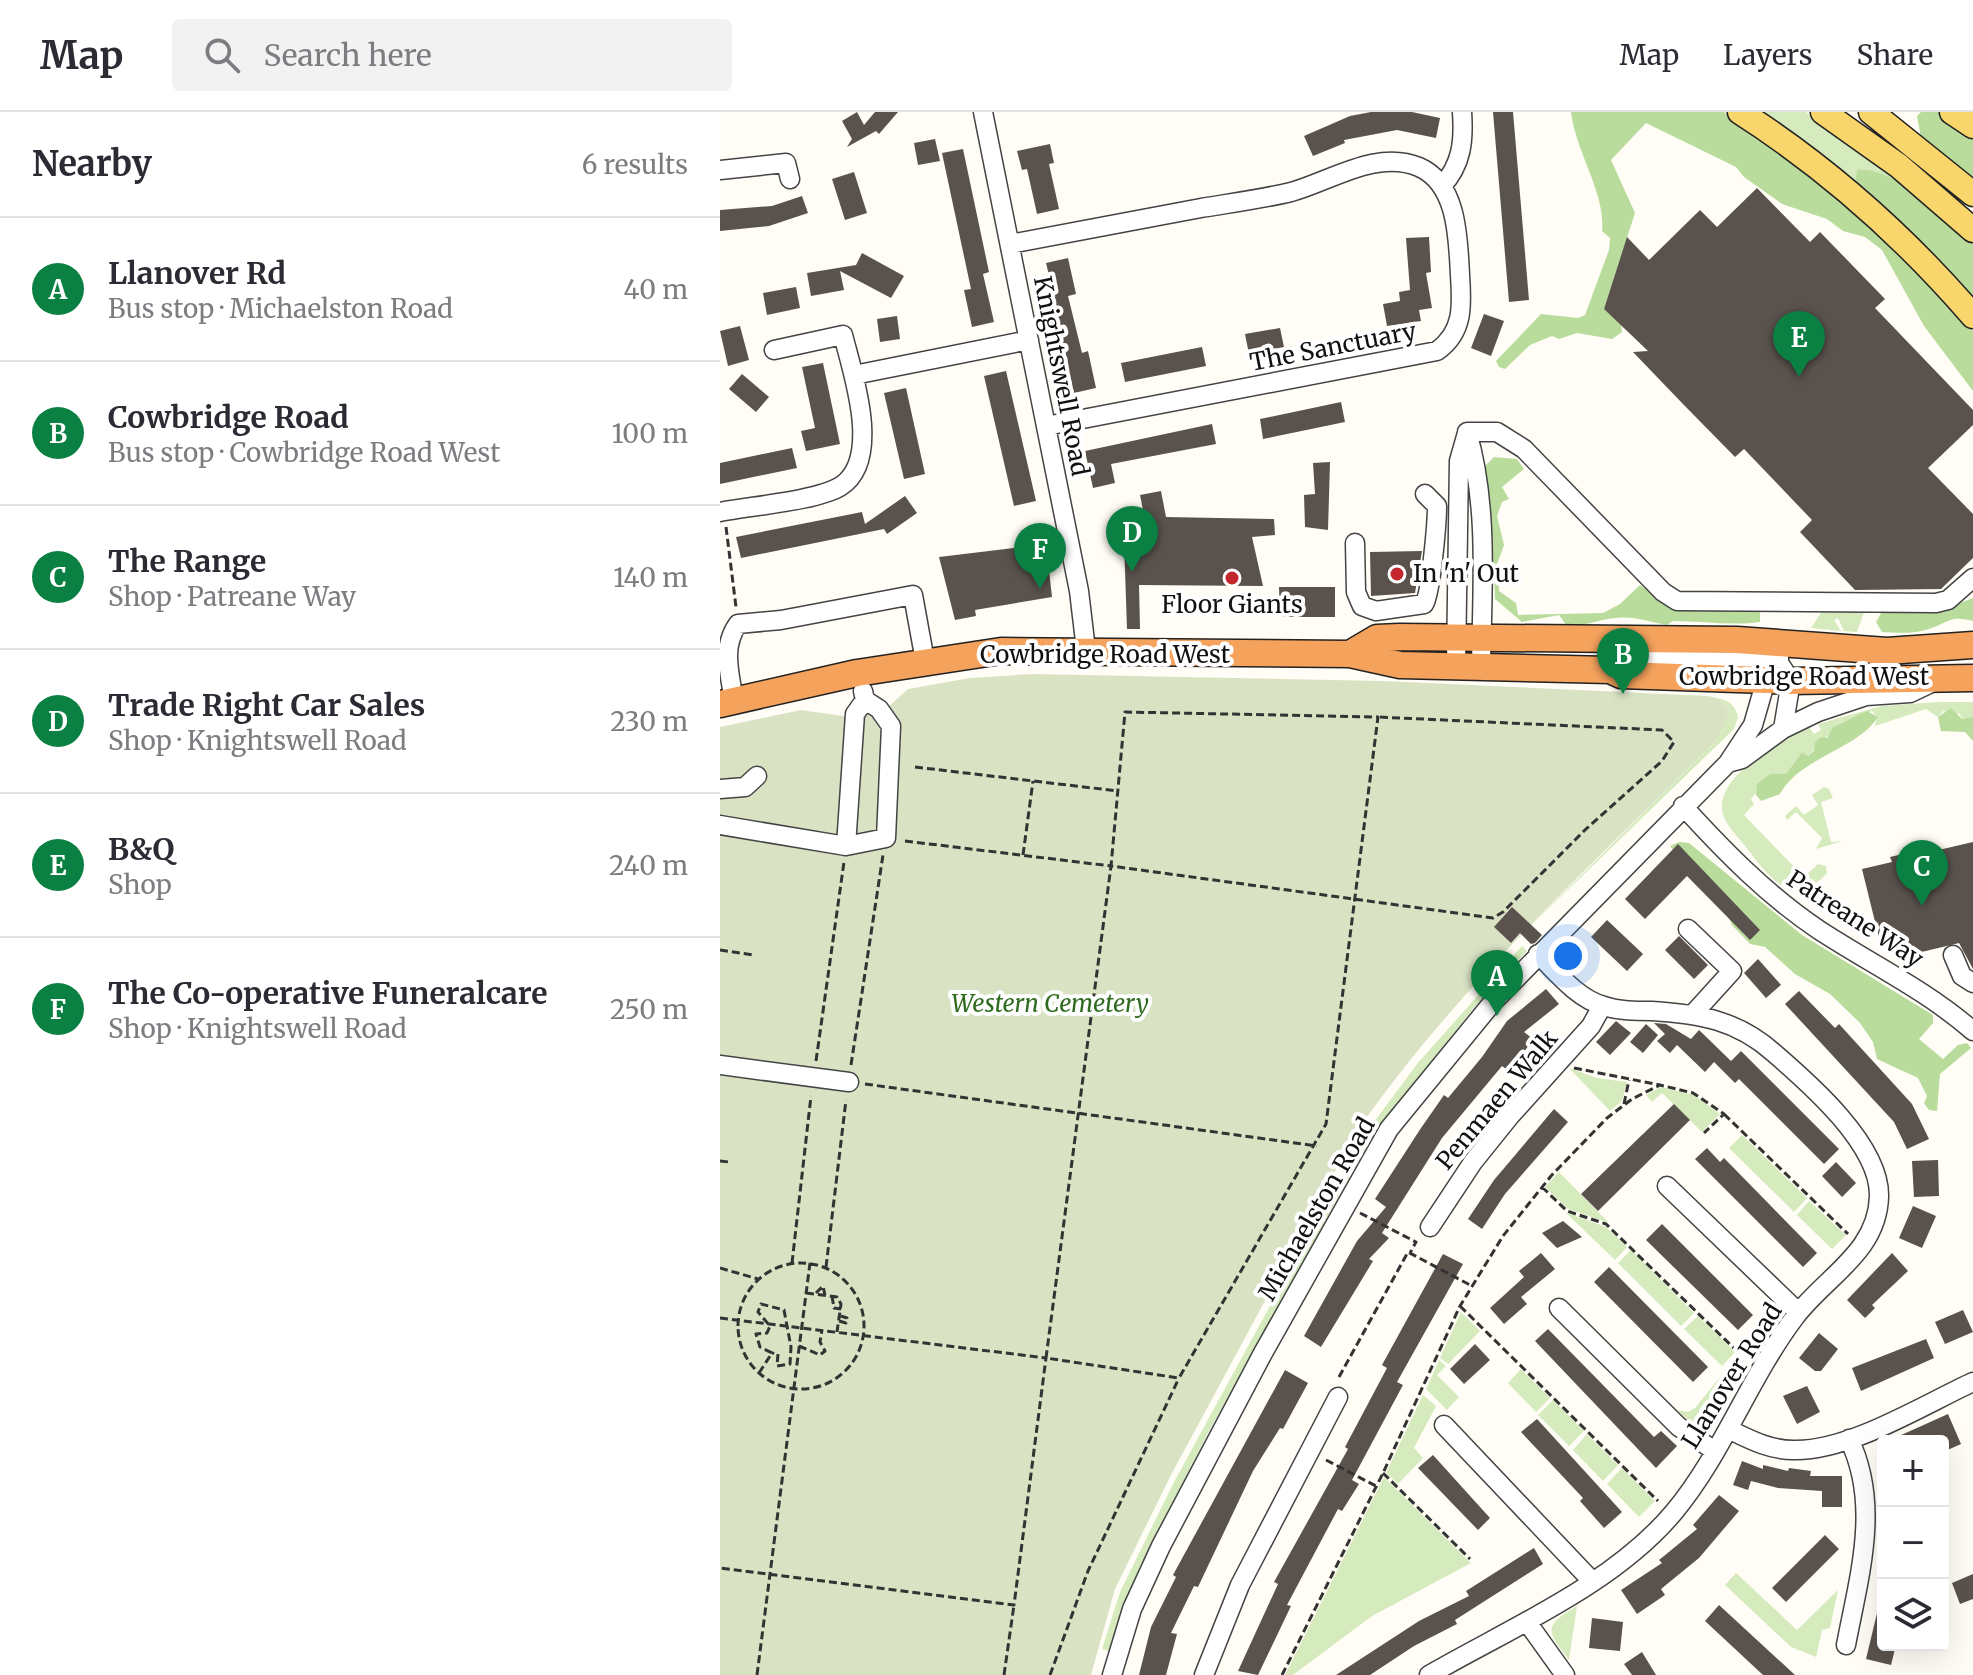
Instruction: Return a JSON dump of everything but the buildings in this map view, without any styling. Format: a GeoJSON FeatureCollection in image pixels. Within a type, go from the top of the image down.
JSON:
{"type":"FeatureCollection","features":[{"type":"Feature","properties":{"kind":"highway","name":"Cowbridge Road West"},"geometry":{"type":"LineString","coordinates":[[1350,654],[1377,638],[1609,639],[1779,667],[1887,651],[1973,645]]}},
{"type":"Feature","properties":{"kind":"highway","name":"Cowbridge Road West"},"geometry":{"type":"LineString","coordinates":[[727,702],[857,673],[1001,651],[1350,654],[1400,665],[1779,667],[1973,678]]}},
{"type":"Feature","properties":{"kind":"main road"},"geometry":{"type":"LineString","coordinates":[[1740,112],[1814,162],[1874,212],[1973,316]]}},
{"type":"Feature","properties":{"kind":"main road"},"geometry":{"type":"LineString","coordinates":[[1823,112],[1899,166],[1973,230]]}},
{"type":"Feature","properties":{"kind":"main road"},"geometry":{"type":"LineString","coordinates":[[1871,112],[1973,194]]}},
{"type":"Feature","properties":{"kind":"main road"},"geometry":{"type":"LineString","coordinates":[[1952,112],[1973,126]]}},
{"type":"Feature","properties":{"kind":"street","name":"Knightswell Road"},"geometry":{"type":"LineString","coordinates":[[983,112],[1079,591],[1086,650]]}},
{"type":"Feature","properties":{"kind":"street"},"geometry":{"type":"LineString","coordinates":[[1010,244],[1291,191],[1375,163],[1398,161],[1419,167],[1442,186],[1455,172],[1460,154],[1464,138],[1462,112]]}},
{"type":"Feature","properties":{"kind":"street"},"geometry":{"type":"LineString","coordinates":[[720,170],[786,163],[790,179]]}},
{"type":"Feature","properties":{"kind":"street","name":"The Sanctuary"},"geometry":{"type":"LineString","coordinates":[[1046,426],[1437,351],[1448,343],[1459,325],[1462,307],[1456,221],[1442,186]]}},
{"type":"Feature","properties":{"kind":"street"},"geometry":{"type":"LineString","coordinates":[[722,511],[824,493],[841,486],[858,466],[864,442],[854,375],[843,335],[774,350]]}},
{"type":"Feature","properties":{"kind":"street"},"geometry":{"type":"LineString","coordinates":[[854,375],[1029,340]]}},
{"type":"Feature","properties":{"kind":"street"},"geometry":{"type":"LineString","coordinates":[[1468,665],[1459,461],[1467,432],[1497,432],[1524,449],[1663,592],[1677,601],[1936,603],[1948,600],[1973,578]]}},
{"type":"Feature","properties":{"kind":"street"},"geometry":{"type":"LineString","coordinates":[[1355,543],[1356,592],[1362,606],[1376,611],[1424,604],[1429,595],[1431,553],[1437,530],[1437,506],[1425,494]]}},
{"type":"Feature","properties":{"kind":"street"},"geometry":{"type":"LineString","coordinates":[[727,702],[727,652],[731,633],[738,624],[781,620],[913,595],[925,661]]}},
{"type":"Feature","properties":{"kind":"street"},"geometry":{"type":"LineString","coordinates":[[1779,667],[1783,729]]}},
{"type":"Feature","properties":{"kind":"street","name":"Michaelston Road"},"geometry":{"type":"LineString","coordinates":[[1112,1675],[1132,1609],[1161,1546],[1344,1204],[1403,1110],[1538,954],[1728,763],[1753,725],[1779,667]]}},
{"type":"Feature","properties":{"kind":"street"},"geometry":{"type":"LineString","coordinates":[[720,825],[846,846],[886,838],[891,726],[879,709],[865,700],[857,673]]}},
{"type":"Feature","properties":{"kind":"street","name":"Michaelston Road"},"geometry":{"type":"LineString","coordinates":[[1728,763],[1742,759],[1783,729],[1856,699],[1910,693],[1940,678]]}},
{"type":"Feature","properties":{"kind":"street"},"geometry":{"type":"LineString","coordinates":[[846,846],[855,714],[865,700]]}},
{"type":"Feature","properties":{"kind":"street"},"geometry":{"type":"LineString","coordinates":[[720,789],[745,787],[757,776]]}},
{"type":"Feature","properties":{"kind":"street","name":"Patreane Way"},"geometry":{"type":"LineString","coordinates":[[1683,806],[1726,852],[1791,910],[1970,1021]]}},
{"type":"Feature","properties":{"kind":"street"},"geometry":{"type":"LineString","coordinates":[[1688,929],[1732,971],[1693,1014]]}},
{"type":"Feature","properties":{"kind":"street","name":"Llanover Road"},"geometry":{"type":"LineString","coordinates":[[1429,1675],[1527,1622],[1591,1580],[1633,1550],[1672,1515],[1715,1451],[1798,1312],[1864,1245],[1879,1196],[1877,1177],[1855,1137],[1832,1108],[1773,1052],[1729,1023],[1693,1014],[1602,1006],[1572,986],[1538,954]]}},
{"type":"Feature","properties":{"kind":"street"},"geometry":{"type":"LineString","coordinates":[[1953,955],[1962,976],[1973,983]]}},
{"type":"Feature","properties":{"kind":"street","name":"Penmaen Walk"},"geometry":{"type":"LineString","coordinates":[[1430,1227],[1473,1162],[1591,1026],[1602,1006]]}},
{"type":"Feature","properties":{"kind":"street"},"geometry":{"type":"LineString","coordinates":[[720,1065],[849,1082]]}},
{"type":"Feature","properties":{"kind":"street"},"geometry":{"type":"LineString","coordinates":[[1667,1186],[1798,1312]]}},
{"type":"Feature","properties":{"kind":"street"},"geometry":{"type":"LineString","coordinates":[[1559,1308],[1679,1427],[1715,1451]]}},
{"type":"Feature","properties":{"kind":"street"},"geometry":{"type":"LineString","coordinates":[[1728,1429],[1753,1442],[1792,1451],[1849,1439],[1973,1382]]}},
{"type":"Feature","properties":{"kind":"street"},"geometry":{"type":"LineString","coordinates":[[1204,1675],[1240,1585],[1338,1397]]}},
{"type":"Feature","properties":{"kind":"street"},"geometry":{"type":"LineString","coordinates":[[1444,1425],[1591,1580]]}},
{"type":"Feature","properties":{"kind":"street"},"geometry":{"type":"LineString","coordinates":[[1846,1645],[1862,1557],[1867,1507],[1861,1469],[1849,1439]]}},
{"type":"Feature","properties":{"kind":"street"},"geometry":{"type":"LineString","coordinates":[[1527,1622],[1565,1675]]}},
{"type":"Feature","properties":{"kind":"path"},"geometry":{"type":"LineString","coordinates":[[722,511],[738,624]]}},
{"type":"Feature","properties":{"kind":"path"},"geometry":{"type":"LineString","coordinates":[[826,1267],[849,1082],[886,838],[1111,866],[1493,918],[1503,912],[1586,829],[1662,761],[1674,742],[1662,730],[1378,717],[1125,712],[1111,866],[1004,1675]]}},
{"type":"Feature","properties":{"kind":"path"},"geometry":{"type":"LineString","coordinates":[[1050,1675],[1088,1571],[1179,1378],[1317,1146],[1326,1124],[1378,717]]}},
{"type":"Feature","properties":{"kind":"path"},"geometry":{"type":"LineString","coordinates":[[915,767],[1118,791]]}},
{"type":"Feature","properties":{"kind":"path"},"geometry":{"type":"LineString","coordinates":[[1023,855],[1033,781]]}},
{"type":"Feature","properties":{"kind":"path"},"geometry":{"type":"LineString","coordinates":[[792,1263],[813,1078],[846,846]]}},
{"type":"Feature","properties":{"kind":"path"},"geometry":{"type":"LineString","coordinates":[[720,950],[753,955]]}},
{"type":"Feature","properties":{"kind":"path"},"geometry":{"type":"LineString","coordinates":[[1569,1065],[1586,1072],[1693,1093],[1724,1114],[1849,1235]]}},
{"type":"Feature","properties":{"kind":"path"},"geometry":{"type":"LineString","coordinates":[[1624,1104],[1629,1079]]}},
{"type":"Feature","properties":{"kind":"path"},"geometry":{"type":"LineString","coordinates":[[849,1082],[1317,1146]]}},
{"type":"Feature","properties":{"kind":"path"},"geometry":{"type":"LineString","coordinates":[[1282,1675],[1383,1473],[1460,1306],[1503,1236],[1542,1187],[1624,1104],[1660,1085]]}},
{"type":"Feature","properties":{"kind":"path"},"geometry":{"type":"LineString","coordinates":[[1704,1133],[1724,1114]]}},
{"type":"Feature","properties":{"kind":"path"},"geometry":{"type":"LineString","coordinates":[[720,1161],[729,1162]]}},
{"type":"Feature","properties":{"kind":"path"},"geometry":{"type":"LineString","coordinates":[[1542,1187],[1567,1211],[1606,1224],[1741,1355]]}},
{"type":"Feature","properties":{"kind":"path"},"geometry":{"type":"LineString","coordinates":[[1339,1377],[1416,1242],[1344,1204]]}},
{"type":"Feature","properties":{"kind":"path"},"geometry":{"type":"LineString","coordinates":[[1410,1253],[1472,1286]]}},
{"type":"Feature","properties":{"kind":"path"},"geometry":{"type":"LineString","coordinates":[[792,1263],[826,1267],[844,1278],[857,1294],[864,1314],[864,1335],[853,1362],[832,1382],[814,1388],[793,1389],[775,1384],[759,1373],[747,1358],[737,1319],[748,1291],[758,1279],[774,1268],[792,1263]]}},
{"type":"Feature","properties":{"kind":"path"},"geometry":{"type":"LineString","coordinates":[[757,1675],[810,1263]]}},
{"type":"Feature","properties":{"kind":"path"},"geometry":{"type":"LineString","coordinates":[[720,1268],[758,1279]]}},
{"type":"Feature","properties":{"kind":"path"},"geometry":{"type":"LineString","coordinates":[[816,1294],[823,1286],[825,1295]]}},
{"type":"Feature","properties":{"kind":"path"},"geometry":{"type":"LineString","coordinates":[[806,1293],[837,1297],[841,1309],[837,1332]]}},
{"type":"Feature","properties":{"kind":"path"},"geometry":{"type":"LineString","coordinates":[[761,1304],[784,1310],[791,1347],[790,1364],[777,1366],[778,1354],[772,1353],[760,1347],[756,1334],[767,1333],[770,1326],[758,1312],[761,1304]]}},
{"type":"Feature","properties":{"kind":"path"},"geometry":{"type":"LineString","coordinates":[[1460,1306],[1658,1501]]}},
{"type":"Feature","properties":{"kind":"path"},"geometry":{"type":"LineString","coordinates":[[720,1318],[1046,1358],[1179,1378]]}},
{"type":"Feature","properties":{"kind":"path"},"geometry":{"type":"LineString","coordinates":[[799,1346],[820,1355],[825,1351],[820,1342],[822,1330]]}},
{"type":"Feature","properties":{"kind":"path"},"geometry":{"type":"LineString","coordinates":[[812,1349],[820,1342]]}},
{"type":"Feature","properties":{"kind":"path"},"geometry":{"type":"LineString","coordinates":[[759,1373],[772,1353]]}},
{"type":"Feature","properties":{"kind":"path"},"geometry":{"type":"LineString","coordinates":[[1309,1452],[1376,1486]]}},
{"type":"Feature","properties":{"kind":"path"},"geometry":{"type":"LineString","coordinates":[[1383,1473],[1470,1559]]}},
{"type":"Feature","properties":{"kind":"path"},"geometry":{"type":"LineString","coordinates":[[720,1568],[1014,1605]]}},
{"type":"Feature","properties":{"kind":"green space"},"geometry":{"type":"Polygon","coordinates":[[[1571,112],[1724,112],[1778,146],[1855,206],[1973,331],[1973,391],[1924,326],[1882,250],[1865,237],[1843,231],[1827,219],[1782,204],[1744,177],[1736,167],[1646,123],[1611,160],[1635,213],[1604,309],[1621,322],[1622,332],[1612,339],[1577,333],[1559,339],[1552,336],[1530,345],[1505,369],[1499,367],[1496,361],[1541,314],[1578,318],[1585,315],[1609,250],[1610,238],[1602,231],[1600,203],[1571,112]]]}},
{"type":"Feature","properties":{"kind":"green space"},"geometry":{"type":"Polygon","coordinates":[[[1756,112],[1806,112],[1926,201],[1855,184],[1756,112]]]}},
{"type":"Feature","properties":{"kind":"green space"},"geometry":{"type":"Polygon","coordinates":[[[1921,112],[1938,112],[1973,134],[1973,187],[1921,138],[1917,116],[1921,112]]]}},
{"type":"Feature","properties":{"kind":"green space"},"geometry":{"type":"Polygon","coordinates":[[[1857,170],[1872,171],[1903,185],[1935,208],[1973,244],[1973,307],[1855,184],[1857,170]]]}},
{"type":"Feature","properties":{"kind":"green space"},"geometry":{"type":"Polygon","coordinates":[[[1494,457],[1517,459],[1524,469],[1502,487],[1509,499],[1502,502],[1497,516],[1504,545],[1496,567],[1482,543],[1483,468],[1494,457]]]}},
{"type":"Feature","properties":{"kind":"green space"},"geometry":{"type":"Polygon","coordinates":[[[1494,572],[1499,573],[1499,591],[1516,603],[1518,615],[1603,613],[1620,604],[1640,585],[1674,610],[1760,612],[1760,622],[1673,621],[1667,625],[1623,618],[1567,626],[1559,615],[1522,622],[1495,599],[1494,572]]]}},
{"type":"Feature","properties":{"kind":"green space"},"geometry":{"type":"Polygon","coordinates":[[[1973,598],[1973,621],[1954,619],[1924,631],[1906,633],[1882,632],[1876,622],[1884,608],[1944,609],[1973,598]]]}},
{"type":"Feature","properties":{"kind":"green space"},"geometry":{"type":"Polygon","coordinates":[[[1865,609],[1857,632],[1844,631],[1838,618],[1834,620],[1841,631],[1811,628],[1822,611],[1865,609]]]}},
{"type":"Feature","properties":{"kind":"green space","name":"Western Cemetery"},"geometry":{"type":"Polygon","coordinates":[[[1032,674],[1383,681],[1708,696],[1720,700],[1730,711],[1718,739],[1481,977],[1395,1080],[1355,1134],[1171,1475],[1115,1589],[1091,1675],[720,1675],[720,727],[801,710],[843,716],[888,707],[908,689],[970,678],[1032,674]]]}},
{"type":"Feature","properties":{"kind":"green space"},"geometry":{"type":"Polygon","coordinates":[[[1708,696],[1723,699],[1734,707],[1738,717],[1734,729],[1520,936],[1718,739],[1730,711],[1720,700],[1708,696]]]}},
{"type":"Feature","properties":{"kind":"green space"},"geometry":{"type":"Polygon","coordinates":[[[1973,702],[1973,717],[1962,719],[1960,714],[1943,711],[1938,717],[1926,709],[1875,726],[1877,717],[1872,711],[1840,723],[1808,756],[1802,752],[1786,774],[1766,781],[1751,799],[1754,804],[1744,815],[1804,877],[1818,864],[1826,866],[1827,873],[1815,883],[1794,890],[1776,882],[1727,823],[1722,801],[1728,787],[1738,774],[1767,751],[1809,727],[1814,734],[1821,730],[1818,724],[1882,706],[1973,702]]]}},
{"type":"Feature","properties":{"kind":"green space"},"geometry":{"type":"Polygon","coordinates":[[[1951,708],[1962,719],[1973,717],[1973,741],[1965,732],[1941,731],[1938,717],[1951,708]]]}},
{"type":"Feature","properties":{"kind":"green space"},"geometry":{"type":"Polygon","coordinates":[[[1867,711],[1878,717],[1869,728],[1801,771],[1780,794],[1761,801],[1756,795],[1757,784],[1770,774],[1786,774],[1802,752],[1808,756],[1814,751],[1815,742],[1821,737],[1827,738],[1833,727],[1867,711]]]}},
{"type":"Feature","properties":{"kind":"green space"},"geometry":{"type":"Polygon","coordinates":[[[1824,787],[1829,789],[1833,798],[1821,802],[1831,842],[1843,841],[1816,849],[1822,838],[1796,812],[1787,820],[1785,816],[1796,806],[1804,815],[1818,805],[1812,795],[1824,787]]]}},
{"type":"Feature","properties":{"kind":"green space"},"geometry":{"type":"Polygon","coordinates":[[[1679,842],[1689,843],[1802,935],[1933,1015],[1933,1023],[1919,1039],[1943,1059],[1958,1045],[1967,1043],[1971,1048],[1940,1074],[1937,1111],[1929,1110],[1924,1103],[1927,1096],[1918,1078],[1877,1059],[1873,1042],[1860,1023],[1830,994],[1795,974],[1765,947],[1750,944],[1732,925],[1721,901],[1670,846],[1679,842]]]}},
{"type":"Feature","properties":{"kind":"green space"},"geometry":{"type":"Polygon","coordinates":[[[1522,946],[1527,951],[1472,1010],[1368,1143],[1208,1433],[1140,1566],[1109,1651],[1102,1649],[1120,1592],[1174,1482],[1360,1141],[1417,1064],[1522,946]]]}},
{"type":"Feature","properties":{"kind":"green space"},"geometry":{"type":"Polygon","coordinates":[[[1569,1068],[1597,1078],[1627,1082],[1622,1101],[1610,1111],[1569,1068]]]}},
{"type":"Feature","properties":{"kind":"green space"},"geometry":{"type":"Polygon","coordinates":[[[1661,1087],[1694,1095],[1720,1114],[1702,1132],[1662,1093],[1652,1102],[1646,1095],[1661,1087]]]}},
{"type":"Feature","properties":{"kind":"green space"},"geometry":{"type":"Polygon","coordinates":[[[1742,1135],[1807,1198],[1794,1212],[1729,1148],[1742,1135]]]}},
{"type":"Feature","properties":{"kind":"green space"},"geometry":{"type":"Polygon","coordinates":[[[1559,1172],[1609,1223],[1568,1209],[1545,1187],[1559,1172]]]}},
{"type":"Feature","properties":{"kind":"green space"},"geometry":{"type":"Polygon","coordinates":[[[1809,1201],[1846,1235],[1832,1249],[1797,1215],[1809,1201]]]}},
{"type":"Feature","properties":{"kind":"green space"},"geometry":{"type":"Polygon","coordinates":[[[1565,1212],[1606,1227],[1627,1247],[1615,1260],[1565,1212]]]}},
{"type":"Feature","properties":{"kind":"green space"},"geometry":{"type":"Polygon","coordinates":[[[1631,1250],[1694,1313],[1681,1326],[1618,1263],[1631,1250]]]}},
{"type":"Feature","properties":{"kind":"green space"},"geometry":{"type":"Polygon","coordinates":[[[1461,1312],[1480,1331],[1448,1364],[1440,1358],[1461,1312]]]}},
{"type":"Feature","properties":{"kind":"green space"},"geometry":{"type":"Polygon","coordinates":[[[1698,1316],[1735,1352],[1722,1366],[1684,1329],[1698,1316]]]}},
{"type":"Feature","properties":{"kind":"green space"},"geometry":{"type":"Polygon","coordinates":[[[1738,1355],[1744,1361],[1702,1428],[1698,1429],[1677,1410],[1688,1412],[1695,1408],[1738,1355]]]}},
{"type":"Feature","properties":{"kind":"green space"},"geometry":{"type":"Polygon","coordinates":[[[1439,1360],[1446,1366],[1437,1375],[1459,1397],[1447,1410],[1426,1389],[1439,1360]]]}},
{"type":"Feature","properties":{"kind":"green space"},"geometry":{"type":"Polygon","coordinates":[[[1521,1369],[1550,1398],[1536,1412],[1508,1383],[1521,1369]]]}},
{"type":"Feature","properties":{"kind":"green space"},"geometry":{"type":"Polygon","coordinates":[[[1423,1395],[1436,1406],[1414,1448],[1423,1458],[1398,1484],[1386,1473],[1423,1395]]]}},
{"type":"Feature","properties":{"kind":"green space"},"geometry":{"type":"Polygon","coordinates":[[[1553,1400],[1584,1431],[1569,1446],[1538,1415],[1553,1400]]]}},
{"type":"Feature","properties":{"kind":"green space"},"geometry":{"type":"Polygon","coordinates":[[[1587,1434],[1618,1465],[1603,1481],[1573,1450],[1587,1434]]]}},
{"type":"Feature","properties":{"kind":"green space"},"geometry":{"type":"Polygon","coordinates":[[[1622,1468],[1655,1501],[1639,1517],[1607,1484],[1622,1468]]]}},
{"type":"Feature","properties":{"kind":"green space"},"geometry":{"type":"Polygon","coordinates":[[[1384,1477],[1471,1563],[1372,1616],[1293,1675],[1285,1675],[1384,1477]]]}},
{"type":"Feature","properties":{"kind":"green space"},"geometry":{"type":"Polygon","coordinates":[[[1736,1573],[1797,1630],[1838,1590],[1830,1628],[1822,1630],[1816,1657],[1791,1647],[1725,1585],[1736,1573]]]}},
{"type":"Feature","properties":{"kind":"green space"},"geometry":{"type":"Polygon","coordinates":[[[1577,1606],[1569,1660],[1552,1635],[1552,1629],[1558,1619],[1577,1606]]]}},
{"type":"Feature","properties":{"kind":"place","name":"B&Q"},"geometry":{"type":"Point","coordinates":[1799,377]}},
{"type":"Feature","properties":{"kind":"place","name":"Trade Right Car Sales"},"geometry":{"type":"Point","coordinates":[1132,572]}},
{"type":"Feature","properties":{"kind":"place","name":"In 'n' Out"},"geometry":{"type":"Point","coordinates":[1397,574]}},
{"type":"Feature","properties":{"kind":"place","name":"Floor Giants"},"geometry":{"type":"Point","coordinates":[1232,578]}},
{"type":"Feature","properties":{"kind":"place","name":"The Co-operative Funeralcare"},"geometry":{"type":"Point","coordinates":[1040,589]}},
{"type":"Feature","properties":{"kind":"place","name":"Cowbridge Road"},"geometry":{"type":"Point","coordinates":[1623,694]}},
{"type":"Feature","properties":{"kind":"place","name":"The Range"},"geometry":{"type":"Point","coordinates":[1922,906]}},
{"type":"Feature","properties":{"kind":"place","name":"Llanover Rd"},"geometry":{"type":"Point","coordinates":[1497,1016]}}]}
